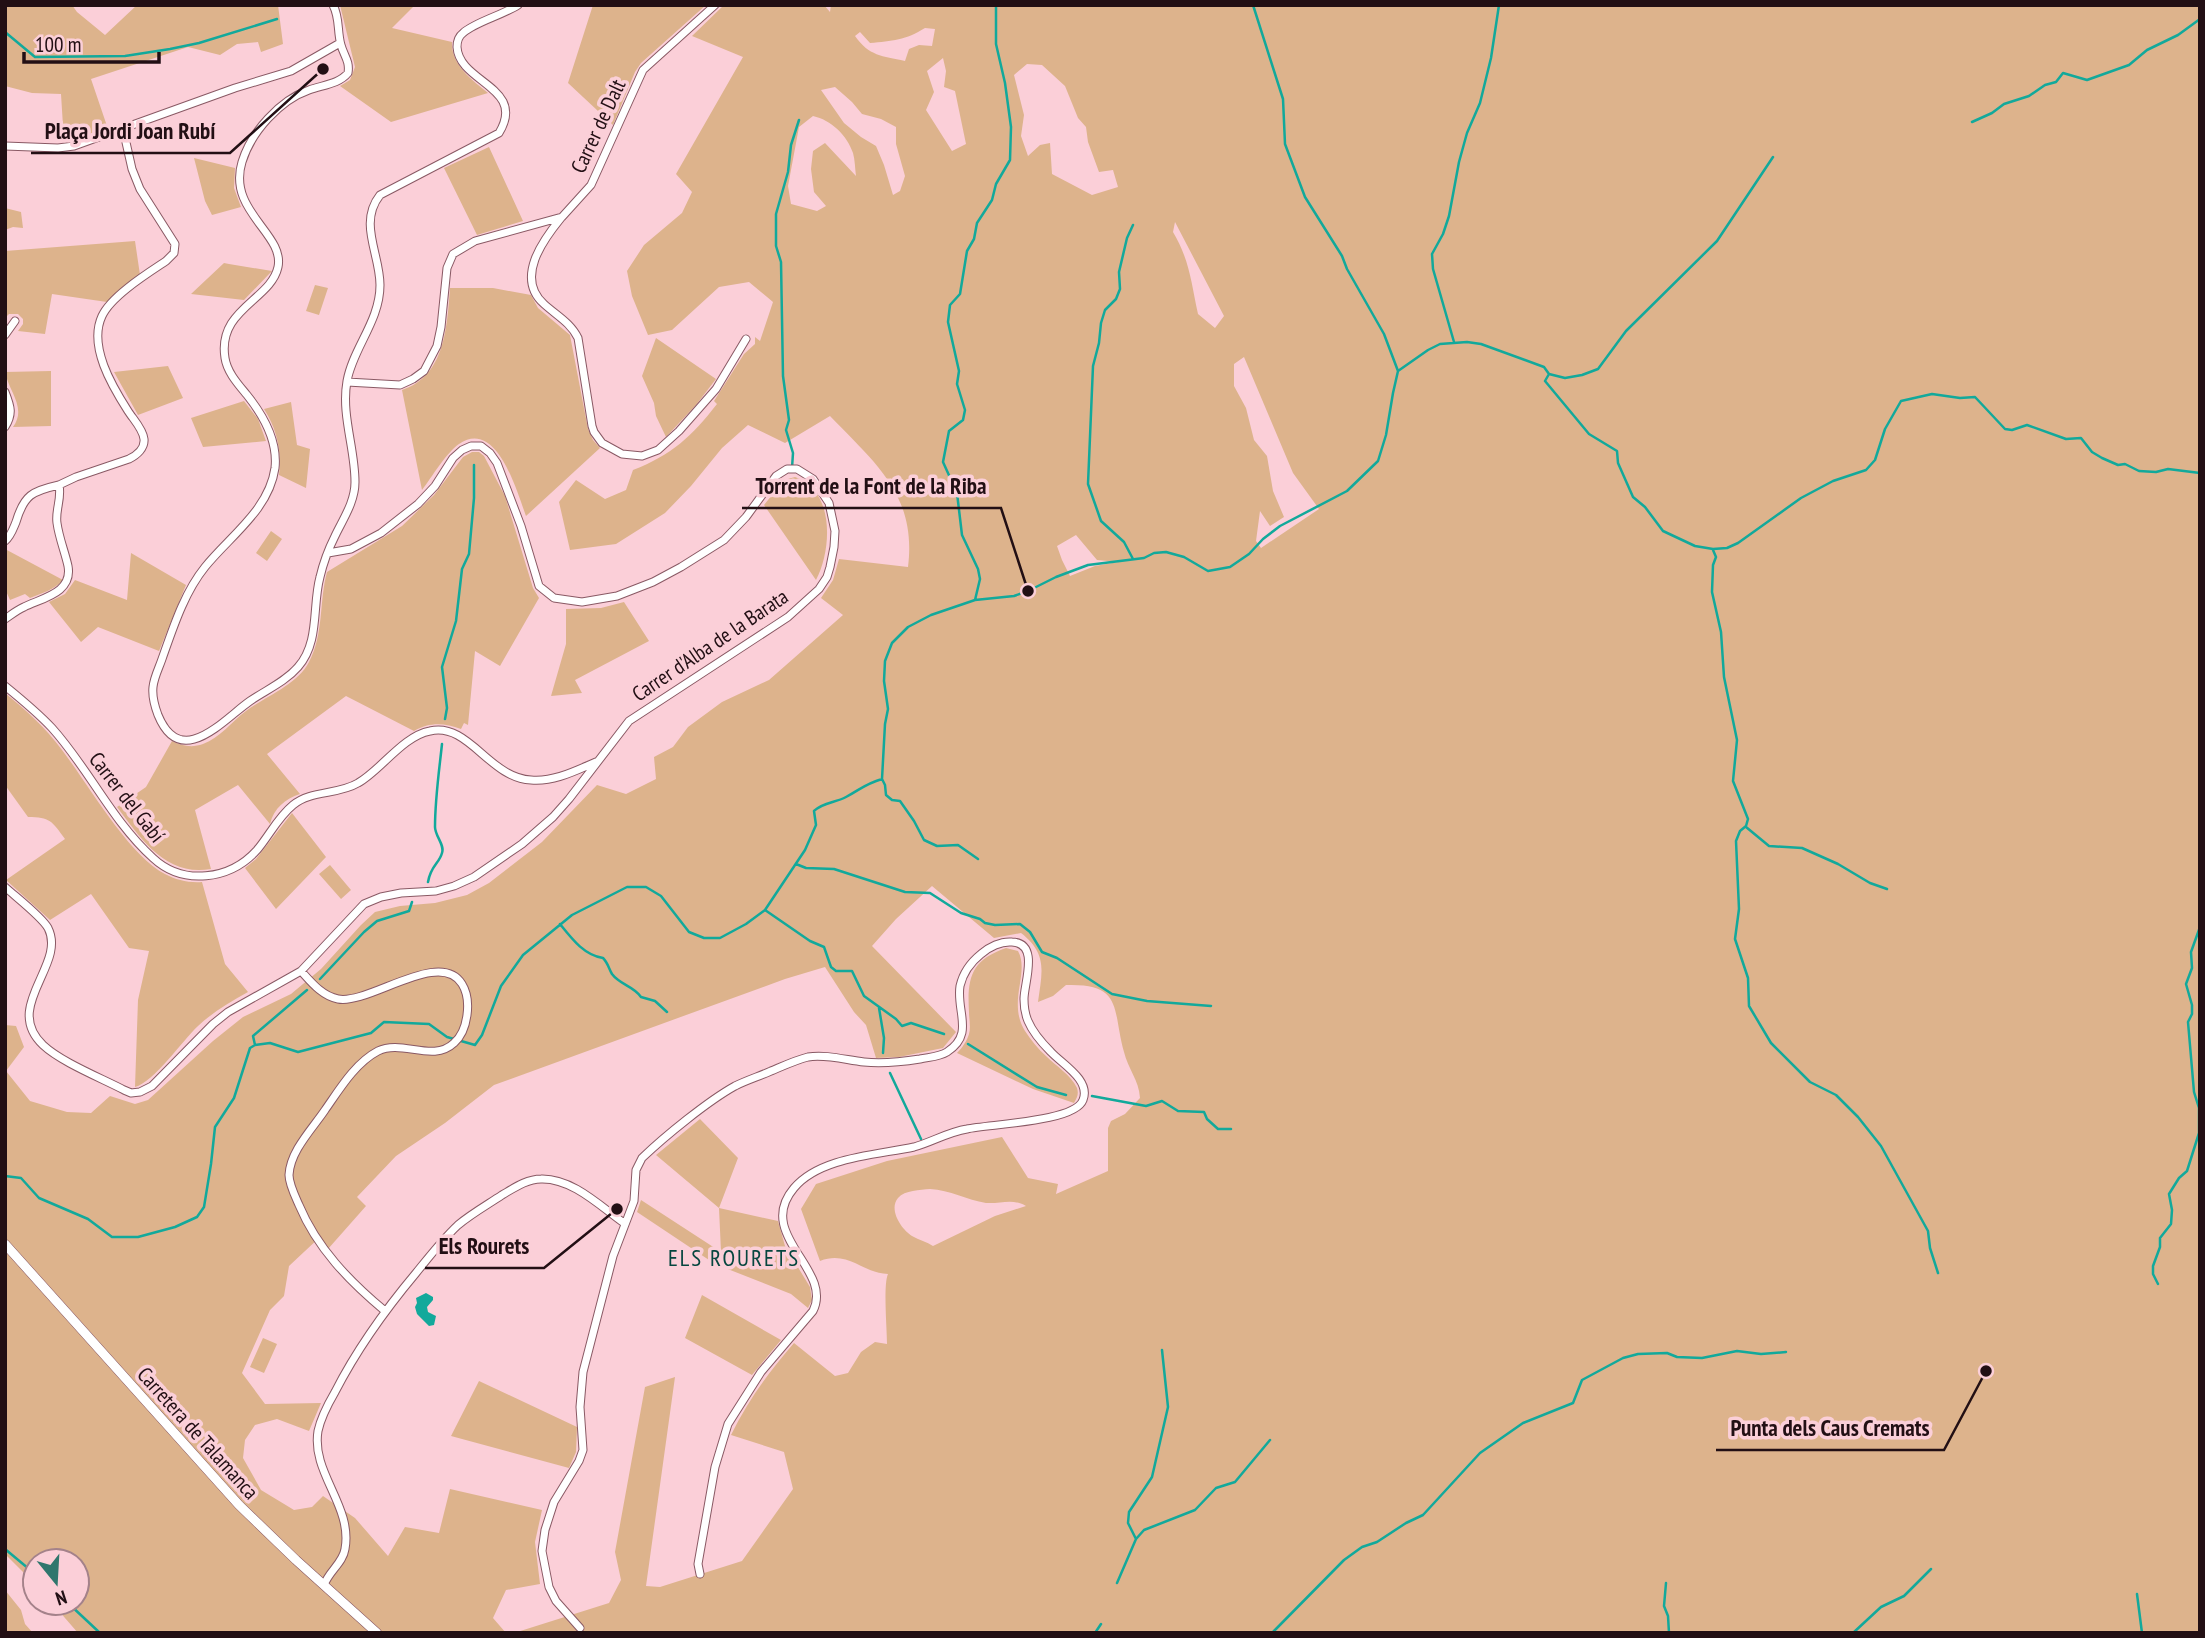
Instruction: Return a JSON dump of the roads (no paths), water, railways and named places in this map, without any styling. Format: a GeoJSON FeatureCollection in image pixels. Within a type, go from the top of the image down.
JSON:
{"type":"FeatureCollection","features":[{"type":"Feature","properties":{"kind":"street"},"geometry":{"type":"LineString","coordinates":[[332,5],[339,23],[340,43],[348,60],[348,72],[345,77],[335,82],[304,92],[285,103],[255,136],[241,166],[239,183],[242,198],[274,247],[279,265],[275,275],[232,323],[227,332],[224,354],[234,380],[265,422],[275,452],[275,465],[268,493],[194,583],[153,684],[159,717],[169,732],[184,740],[206,736],[238,709],[301,664],[316,620],[319,578],[353,498],[355,485],[347,418],[347,382],[379,300],[379,269],[369,225],[370,212],[380,195],[399,183],[482,144],[499,133],[505,113],[502,98],[467,66],[458,53],[457,45],[463,33],[518,5]]}},
{"type":"Feature","properties":{"kind":"street","name":"Carrer de Dalt"},"geometry":{"type":"LineString","coordinates":[[715,5],[643,70],[591,185],[544,239],[536,255],[532,271],[533,283],[541,302],[575,331],[593,426],[598,438],[607,447],[622,454],[648,454],[662,447],[716,389],[747,340]]}},
{"type":"Feature","properties":{"kind":"street"},"geometry":{"type":"LineString","coordinates":[[5,146],[66,147],[234,88],[291,71],[340,43]]}},
{"type":"Feature","properties":{"kind":"street"},"geometry":{"type":"LineString","coordinates":[[5,541],[10,536],[25,500],[33,493],[129,459],[143,447],[144,438],[119,397],[100,353],[98,328],[108,307],[166,261],[174,253],[175,244],[140,189],[122,129]]}},
{"type":"Feature","properties":{"kind":"street"},"geometry":{"type":"LineString","coordinates":[[347,382],[400,385],[414,379],[424,371],[436,346],[441,327],[447,268],[453,254],[475,241],[562,217]]}},
{"type":"Feature","properties":{"kind":"street"},"geometry":{"type":"LineString","coordinates":[[5,335],[15,321]]}},
{"type":"Feature","properties":{"kind":"street"},"geometry":{"type":"LineString","coordinates":[[5,393],[12,416],[5,427]]}},
{"type":"Feature","properties":{"kind":"street","name":"Carrer d'Alba de la Barata"},"geometry":{"type":"LineString","coordinates":[[328,553],[351,549],[381,533],[418,504],[462,450],[481,446],[490,453],[503,475],[539,586],[554,598],[582,602],[597,600],[643,586],[702,555],[729,535],[780,472],[792,468],[804,472],[821,490],[833,517],[834,547],[827,577],[819,589],[788,617],[642,711],[619,732],[597,762]]}},
{"type":"Feature","properties":{"kind":"street"},"geometry":{"type":"LineString","coordinates":[[5,619],[57,592],[69,578],[57,520],[61,495],[59,485]]}},
{"type":"Feature","properties":{"kind":"street","name":"Carrer del Gabí"},"geometry":{"type":"LineString","coordinates":[[5,686],[53,729],[140,846],[161,866],[186,876],[214,876],[245,862],[301,799],[357,784],[415,737],[430,730],[446,730],[458,734],[499,768],[523,779],[545,780],[597,762]]}},
{"type":"Feature","properties":{"kind":"street"},"geometry":{"type":"LineString","coordinates":[[5,887],[48,927],[51,937],[51,949],[31,1001],[29,1016],[34,1035],[45,1048],[57,1055],[131,1093],[140,1092],[152,1086],[228,1012],[301,971],[364,904],[401,893],[436,891],[454,886],[494,865],[553,817],[597,762]]}},
{"type":"Feature","properties":{"kind":"street"},"geometry":{"type":"LineString","coordinates":[[580,1628],[556,1601],[549,1587],[542,1551],[554,1502],[583,1450],[580,1407],[583,1372],[613,1256],[634,1201],[636,1170],[642,1158],[719,1096],[735,1086],[792,1062],[809,1057],[828,1057],[885,1063],[943,1055],[958,1043],[963,1032],[960,987],[968,966],[988,948],[1011,942],[1020,944],[1029,956],[1024,999],[1031,1029],[1076,1075],[1085,1091],[1084,1100],[1074,1111],[1057,1117],[965,1129],[915,1146],[846,1161],[818,1170],[793,1189],[784,1206],[783,1224],[791,1245],[815,1283],[817,1303],[761,1372],[729,1424],[715,1467],[698,1564],[700,1574]]}},
{"type":"Feature","properties":{"kind":"street"},"geometry":{"type":"LineString","coordinates":[[301,971],[323,993],[342,1000],[437,971],[456,976],[467,995],[467,1014],[462,1033],[448,1048],[433,1052],[391,1047],[378,1051],[364,1061],[327,1107],[298,1150],[289,1176],[293,1193],[319,1242],[353,1283],[385,1311]]}},
{"type":"Feature","properties":{"kind":"street"},"geometry":{"type":"LineString","coordinates":[[324,1585],[345,1552],[346,1531],[338,1501],[323,1467],[317,1434],[321,1420],[342,1377],[385,1311],[434,1251],[461,1223],[522,1184],[541,1179],[566,1184],[624,1223]]}},
{"type":"Feature","properties":{"kind":"street","name":"Carretera de Talamanca"},"geometry":{"type":"LineString","coordinates":[[5,1244],[239,1505],[377,1633]]}},
{"type":"Feature","properties":{"kind":"waterway"},"geometry":{"type":"LineString","coordinates":[[975,600],[980,579],[978,569],[962,535],[957,493],[943,462],[949,431],[963,420],[965,410],[957,384],[959,371],[948,322],[950,305],[960,294],[967,251],[974,239],[977,223],[992,200],[996,184],[1010,160],[1011,127],[996,44],[996,5]]}},
{"type":"Feature","properties":{"kind":"waterway"},"geometry":{"type":"LineString","coordinates":[[1253,5],[1283,99],[1285,144],[1305,197],[1342,256],[1384,334],[1398,371]]}},
{"type":"Feature","properties":{"kind":"waterway"},"geometry":{"type":"LineString","coordinates":[[1454,342],[1433,269],[1432,254],[1449,216],[1459,162],[1467,133],[1480,103],[1491,58],[1499,5]]}},
{"type":"Feature","properties":{"kind":"waterway"},"geometry":{"type":"LineString","coordinates":[[5,32],[35,57],[125,56],[199,43],[277,19]]}},
{"type":"Feature","properties":{"kind":"waterway"},"geometry":{"type":"LineString","coordinates":[[1972,122],[2004,104],[2029,96],[2045,85],[2056,82],[2063,73],[2087,80],[2129,65],[2147,50],[2178,35],[2200,19]]}},
{"type":"Feature","properties":{"kind":"waterway"},"geometry":{"type":"LineString","coordinates":[[792,468],[793,453],[786,430],[789,420],[783,376],[781,262],[776,246],[776,214],[799,120]]}},
{"type":"Feature","properties":{"kind":"waterway"},"geometry":{"type":"LineString","coordinates":[[1549,374],[1565,378],[1598,369],[1626,331],[1717,241],[1773,157]]}},
{"type":"Feature","properties":{"kind":"waterway"},"geometry":{"type":"LineString","coordinates":[[1133,225],[1119,272],[1120,289],[1116,299],[1105,310],[1093,366],[1088,484],[1101,521],[1124,542],[1133,559]]}},
{"type":"Feature","properties":{"kind":"waterway"},"geometry":{"type":"LineString","coordinates":[[5,1176],[21,1178],[39,1198],[88,1219],[112,1237],[138,1237],[175,1227],[197,1217],[204,1207],[215,1127],[234,1098],[250,1048],[255,1045],[270,1043],[298,1052],[371,1033],[384,1022],[429,1024],[447,1037],[475,1045],[482,1035],[501,986],[523,955],[572,915],[627,887],[646,887],[661,896],[689,932],[704,938],[720,938],[746,924],[765,910],[805,850],[816,825],[814,811],[882,779],[888,709],[884,681],[885,661],[892,643],[908,627],[931,615],[975,600],[1014,596],[1088,565],[1144,558],[1154,553],[1166,552],[1184,557],[1208,571],[1230,567],[1280,526],[1347,491],[1378,461],[1386,435],[1398,371],[1440,344],[1481,344],[1544,367],[1549,374],[1545,381],[1589,434],[1617,451],[1618,463],[1633,497],[1645,507],[1663,531],[1695,546],[1727,548],[1801,498],[1833,481],[1866,470],[1875,460],[1885,429],[1901,401],[1932,394],[1975,397],[2005,429],[2012,430],[2027,425],[2066,439],[2081,438],[2092,452],[2118,465],[2125,464],[2139,471],[2156,472],[2168,469],[2200,473]]}},
{"type":"Feature","properties":{"kind":"waterway"},"geometry":{"type":"LineString","coordinates":[[445,719],[447,708],[442,667],[456,621],[462,569],[469,554],[474,465]]}},
{"type":"Feature","properties":{"kind":"waterway"},"geometry":{"type":"LineString","coordinates":[[1713,550],[1716,557],[1712,592],[1721,632],[1724,677],[1737,740],[1733,781],[1748,819],[1736,841],[1739,909],[1735,939],[1748,978],[1749,1006],[1771,1043],[1810,1082],[1836,1095],[1881,1146],[1928,1231],[1938,1273]]}},
{"type":"Feature","properties":{"kind":"waterway"},"geometry":{"type":"LineString","coordinates":[[428,882],[443,850],[435,827],[442,744]]}},
{"type":"Feature","properties":{"kind":"waterway"},"geometry":{"type":"LineString","coordinates":[[882,779],[886,795],[892,800],[900,801],[924,840],[937,846],[958,845],[978,859]]}},
{"type":"Feature","properties":{"kind":"waterway"},"geometry":{"type":"LineString","coordinates":[[1746,827],[1769,846],[1802,848],[1887,889]]}},
{"type":"Feature","properties":{"kind":"waterway"},"geometry":{"type":"LineString","coordinates":[[796,864],[806,868],[834,869],[905,892],[930,893],[961,913],[985,923],[1020,924],[1030,932],[1042,952],[1057,958],[1112,994],[1147,1001],[1211,1006]]}},
{"type":"Feature","properties":{"kind":"waterway"},"geometry":{"type":"LineString","coordinates":[[320,979],[377,921],[409,911],[412,902]]}},
{"type":"Feature","properties":{"kind":"waterway"},"geometry":{"type":"LineString","coordinates":[[765,910],[810,941],[824,947],[831,967],[836,971],[852,971],[864,996],[902,1026],[911,1023],[944,1034]]}},
{"type":"Feature","properties":{"kind":"waterway"},"geometry":{"type":"LineString","coordinates":[[560,924],[584,950],[603,958],[615,978],[635,990],[641,997],[655,1001],[667,1012]]}},
{"type":"Feature","properties":{"kind":"waterway"},"geometry":{"type":"LineString","coordinates":[[2158,1284],[2153,1274],[2153,1266],[2160,1247],[2160,1238],[2171,1224],[2169,1194],[2187,1171],[2199,1133],[2199,1108],[2194,1092],[2188,1022],[2192,1005],[2186,984],[2192,968],[2191,952],[2200,927]]}},
{"type":"Feature","properties":{"kind":"waterway"},"geometry":{"type":"LineString","coordinates":[[255,1045],[253,1036],[307,990]]}},
{"type":"Feature","properties":{"kind":"waterway"},"geometry":{"type":"LineString","coordinates":[[879,1008],[884,1038],[883,1053]]}},
{"type":"Feature","properties":{"kind":"waterway"},"geometry":{"type":"LineString","coordinates":[[968,1044],[1037,1087],[1066,1095]]}},
{"type":"Feature","properties":{"kind":"waterway"},"geometry":{"type":"LineString","coordinates":[[890,1073],[921,1139]]}},
{"type":"Feature","properties":{"kind":"waterway"},"geometry":{"type":"LineString","coordinates":[[1092,1096],[1146,1106],[1162,1101],[1178,1111],[1204,1112],[1207,1119],[1218,1129],[1231,1129]]}},
{"type":"Feature","properties":{"kind":"waterway"},"geometry":{"type":"LineString","coordinates":[[1117,1583],[1136,1539],[1128,1523],[1129,1512],[1152,1477],[1168,1407],[1162,1350]]}},
{"type":"Feature","properties":{"kind":"waterway"},"geometry":{"type":"LineString","coordinates":[[1272,1633],[1344,1560],[1362,1547],[1377,1542],[1423,1515],[1480,1453],[1523,1423],[1573,1403],[1582,1380],[1623,1358],[1638,1354],[1667,1353],[1677,1357],[1702,1358],[1737,1351],[1761,1354],[1786,1352]]}},
{"type":"Feature","properties":{"kind":"waterway"},"geometry":{"type":"LineString","coordinates":[[1136,1539],[1144,1530],[1195,1510],[1216,1488],[1235,1482],[1270,1440]]}},
{"type":"Feature","properties":{"kind":"waterway"},"geometry":{"type":"LineString","coordinates":[[5,1549],[21,1562]]}},
{"type":"Feature","properties":{"kind":"waterway"},"geometry":{"type":"LineString","coordinates":[[1853,1633],[1881,1607],[1904,1596],[1931,1569]]}},
{"type":"Feature","properties":{"kind":"waterway"},"geometry":{"type":"LineString","coordinates":[[1666,1583],[1664,1606],[1668,1616],[1669,1633]]}},
{"type":"Feature","properties":{"kind":"waterway"},"geometry":{"type":"LineString","coordinates":[[2137,1594],[2142,1633]]}},
{"type":"Feature","properties":{"kind":"waterway"},"geometry":{"type":"LineString","coordinates":[[83,1617],[100,1633]]}},
{"type":"Feature","properties":{"kind":"waterway"},"geometry":{"type":"LineString","coordinates":[[1095,1633],[1101,1624]]}},
{"type":"Feature","properties":{"kind":"place","name":"Plaça Jordi Joan Rubí"},"geometry":{"type":"Point","coordinates":[323,69]}},
{"type":"Feature","properties":{"kind":"place","name":"Torrent de la Font de la Riba"},"geometry":{"type":"Point","coordinates":[1028,591]}},
{"type":"Feature","properties":{"kind":"place","name":"Els Rourets"},"geometry":{"type":"Point","coordinates":[617,1209]}},
{"type":"Feature","properties":{"kind":"place","name":"Punta dels Caus Cremats"},"geometry":{"type":"Point","coordinates":[1986,1371]}},
{"type":"Feature","properties":{"kind":"district","name":"ELS ROURETS"},"geometry":{"type":"Point","coordinates":[734,1257]}}]}
